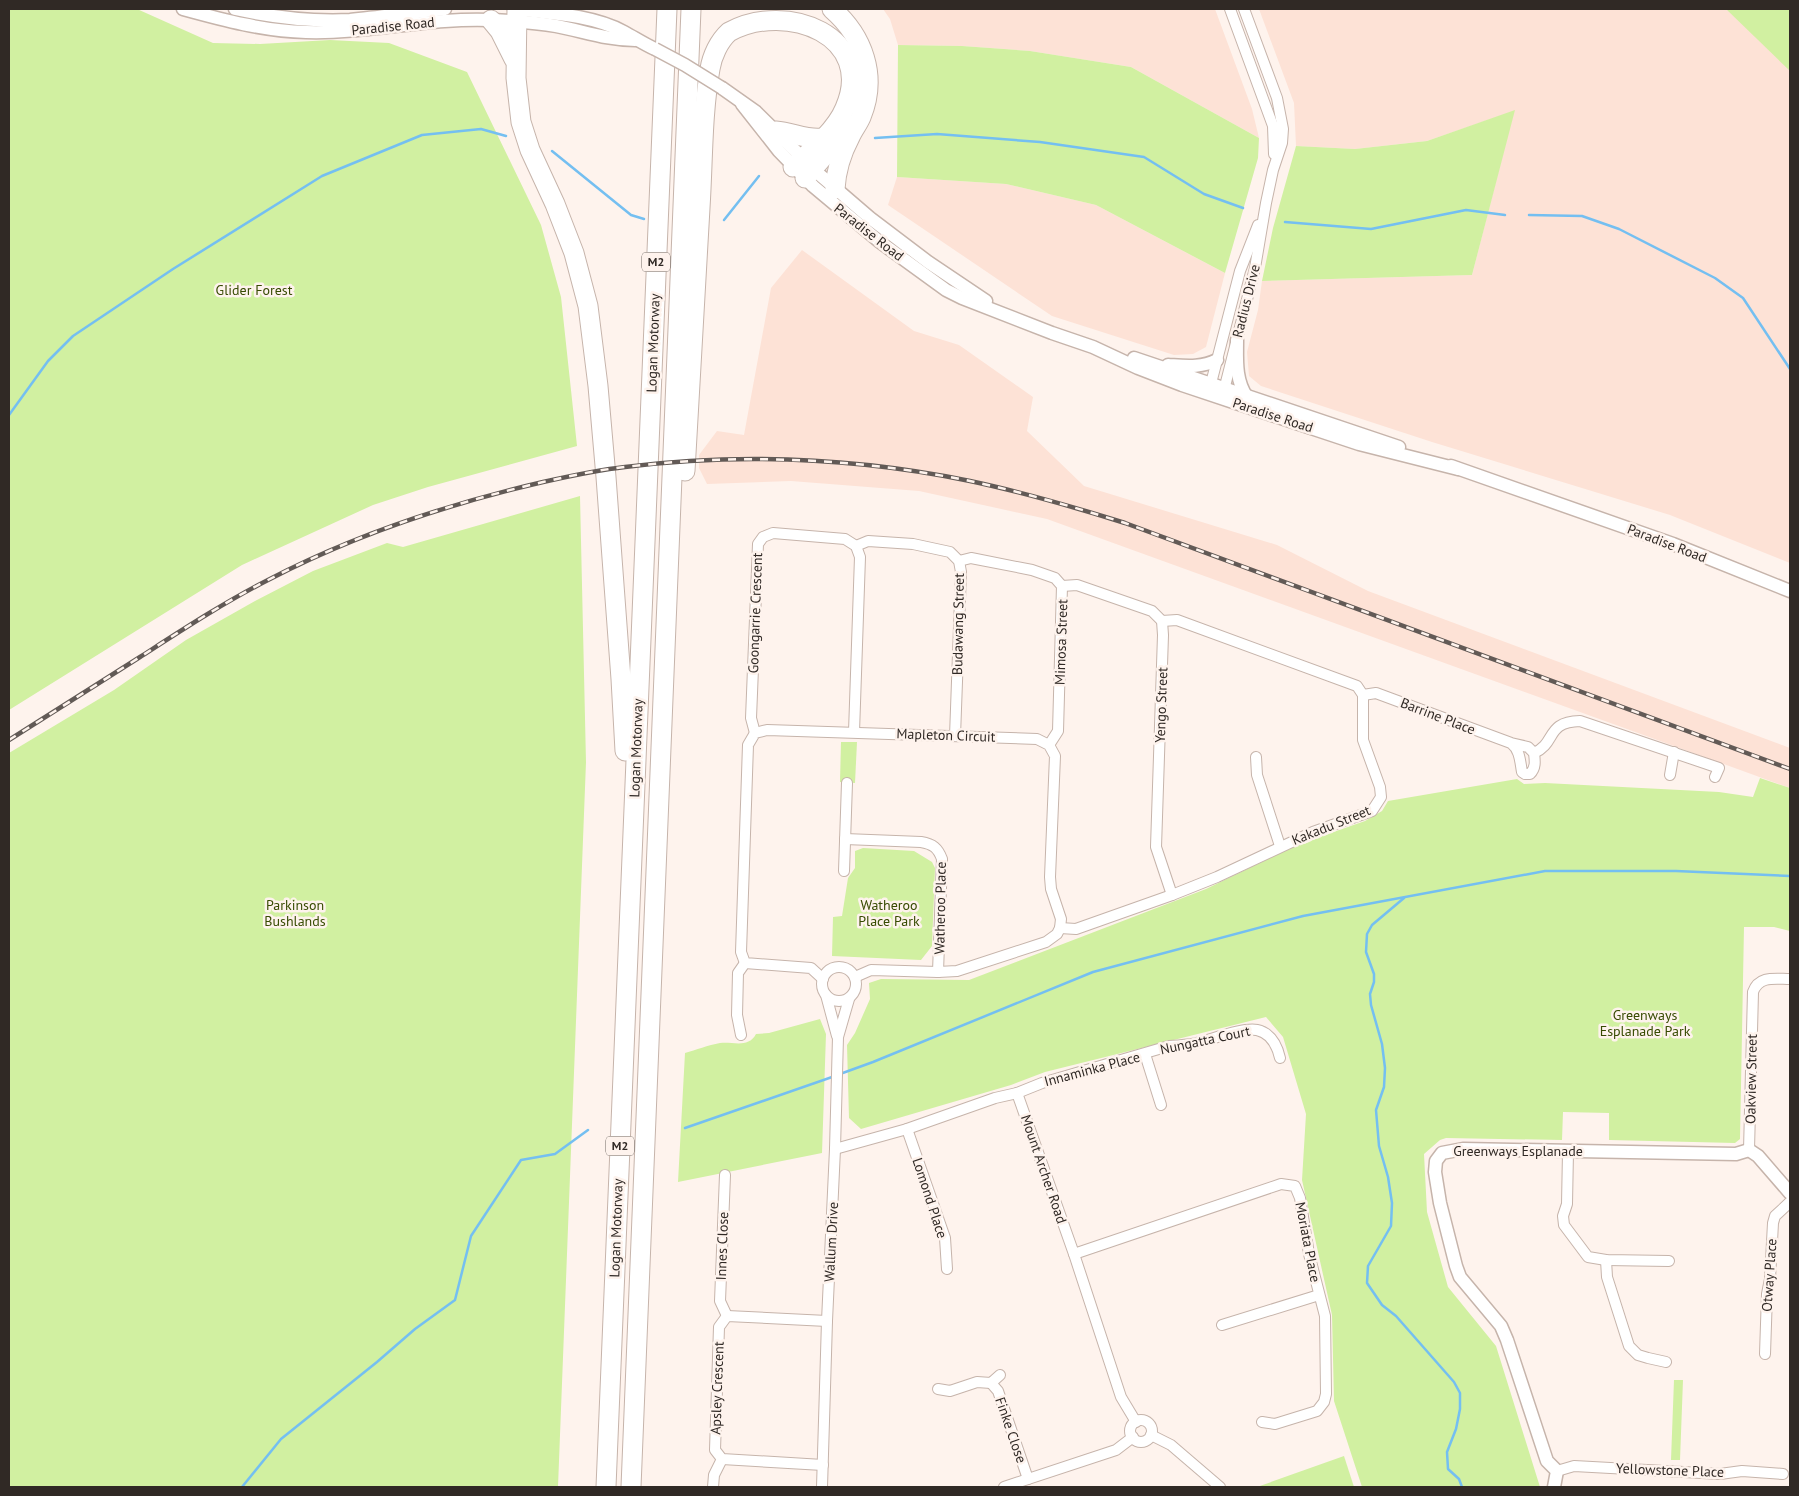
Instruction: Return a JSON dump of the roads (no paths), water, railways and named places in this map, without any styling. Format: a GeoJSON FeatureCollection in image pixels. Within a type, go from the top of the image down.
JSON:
{"type":"FeatureCollection","features":[{"type":"Feature","properties":{"kind":"highway","name":"Logan Motorway"},"geometry":{"type":"LineString","coordinates":[[606,1487],[667,9]]}},
{"type":"Feature","properties":{"kind":"highway","name":"Logan Motorway"},"geometry":{"type":"LineString","coordinates":[[631,1487],[691,9]]}},
{"type":"Feature","properties":{"kind":"highway"},"geometry":{"type":"LineString","coordinates":[[832,9],[855,35],[867,65],[868,84],[862,116],[850,136],[841,158],[835,189]]}},
{"type":"Feature","properties":{"kind":"highway"},"geometry":{"type":"LineString","coordinates":[[660,776],[668,749],[674,678],[689,379],[707,95],[713,58],[722,40],[728,33],[755,16],[771,11],[799,13],[817,20],[834,34],[846,55],[850,68],[851,82],[845,108],[835,125],[822,138],[803,168]]}},
{"type":"Feature","properties":{"kind":"highway"},"geometry":{"type":"LineString","coordinates":[[516,12],[518,103],[525,136],[574,253],[588,306],[598,386],[605,470],[621,679],[626,784],[634,806]]}},
{"type":"Feature","properties":{"kind":"highway"},"geometry":{"type":"LineString","coordinates":[[491,20],[500,31],[516,63]]}},
{"type":"Feature","properties":{"kind":"highway"},"geometry":{"type":"LineString","coordinates":[[776,131],[813,139],[822,138]]}},
{"type":"Feature","properties":{"kind":"highway"},"geometry":{"type":"LineString","coordinates":[[803,168],[844,134],[850,136]]}},
{"type":"Feature","properties":{"kind":"street","name":"Paradise Road"},"geometry":{"type":"LineString","coordinates":[[183,9],[210,13],[265,28],[306,32],[359,30],[457,20],[491,20],[516,12],[557,26],[604,38],[634,40],[685,65],[756,112],[776,131],[803,168],[835,189],[870,218],[968,290],[1025,323]]}},
{"type":"Feature","properties":{"kind":"street","name":"Paradise Road"},"geometry":{"type":"LineString","coordinates":[[235,9],[304,19],[348,20],[445,9]]}},
{"type":"Feature","properties":{"kind":"street","name":"Radius Drive"},"geometry":{"type":"LineString","coordinates":[[1232,9],[1273,126],[1275,142],[1273,170]]}},
{"type":"Feature","properties":{"kind":"street","name":"Radius Drive"},"geometry":{"type":"LineString","coordinates":[[1223,394],[1255,268],[1266,203],[1273,170],[1282,143],[1283,129],[1281,112],[1244,9]]}},
{"type":"Feature","properties":{"kind":"street","name":"Paradise Road"},"geometry":{"type":"LineString","coordinates":[[742,104],[750,116],[880,242],[946,290],[1025,323],[1093,347],[1164,379],[1210,389]]}},
{"type":"Feature","properties":{"kind":"street","name":"Radius Drive"},"geometry":{"type":"LineString","coordinates":[[1210,389],[1240,271],[1266,203]]}},
{"type":"Feature","properties":{"kind":"street"},"geometry":{"type":"LineString","coordinates":[[1237,340],[1237,365],[1241,386],[1247,396]]}},
{"type":"Feature","properties":{"kind":"street","name":"Paradise Road"},"geometry":{"type":"LineString","coordinates":[[1093,347],[1106,349],[1153,364],[1210,389],[1359,444],[1458,469]]}},
{"type":"Feature","properties":{"kind":"street"},"geometry":{"type":"LineString","coordinates":[[1153,364],[1198,366],[1207,365],[1217,360]]}},
{"type":"Feature","properties":{"kind":"street","name":"Paradise Road"},"geometry":{"type":"LineString","coordinates":[[1223,394],[1247,396],[1431,457],[1458,469],[1673,544],[1790,591]]}},
{"type":"Feature","properties":{"kind":"street","name":"Goongarrie Crescent"},"geometry":{"type":"LineString","coordinates":[[755,733],[751,718],[758,544],[763,537],[774,534],[845,539],[856,546]]}},
{"type":"Feature","properties":{"kind":"street","name":"Budawang Street"},"geometry":{"type":"LineString","coordinates":[[856,546],[868,541],[913,544],[950,552],[959,561],[961,572],[955,736]]}},
{"type":"Feature","properties":{"kind":"street"},"geometry":{"type":"LineString","coordinates":[[854,732],[860,557],[856,546]]}},
{"type":"Feature","properties":{"kind":"street","name":"Mimosa Street"},"geometry":{"type":"LineString","coordinates":[[959,561],[971,558],[1032,570],[1055,578],[1062,586],[1058,731],[1049,745]]}},
{"type":"Feature","properties":{"kind":"street"},"geometry":{"type":"LineString","coordinates":[[1062,586],[1077,585],[1152,611],[1162,621],[1177,620],[1356,686],[1363,695]]}},
{"type":"Feature","properties":{"kind":"street","name":"Yengo Street"},"geometry":{"type":"LineString","coordinates":[[1162,621],[1156,847],[1172,894]]}},
{"type":"Feature","properties":{"kind":"street","name":"Barrine Place"},"geometry":{"type":"LineString","coordinates":[[1363,695],[1376,693],[1528,748],[1534,753]]}},
{"type":"Feature","properties":{"kind":"street","name":"Kakadu Street"},"geometry":{"type":"LineString","coordinates":[[1060,928],[1076,929],[1172,894],[1217,877],[1312,832],[1372,811],[1381,797],[1380,786],[1364,740],[1363,695]]}},
{"type":"Feature","properties":{"kind":"street"},"geometry":{"type":"LineString","coordinates":[[1511,743],[1516,747],[1522,772],[1530,774],[1534,770],[1534,753],[1542,749],[1560,725],[1580,721],[1719,768],[1715,777]]}},
{"type":"Feature","properties":{"kind":"street","name":"Mapleton Circuit"},"geometry":{"type":"LineString","coordinates":[[755,733],[767,730],[1037,739],[1049,745]]}},
{"type":"Feature","properties":{"kind":"street"},"geometry":{"type":"LineString","coordinates":[[745,963],[741,952],[748,745],[755,733]]}},
{"type":"Feature","properties":{"kind":"street"},"geometry":{"type":"LineString","coordinates":[[855,977],[871,970],[958,971],[1046,942],[1057,934],[1060,928],[1060,919],[1051,890],[1050,877],[1055,756],[1049,745]]}},
{"type":"Feature","properties":{"kind":"street"},"geometry":{"type":"LineString","coordinates":[[1670,775],[1674,752]]}},
{"type":"Feature","properties":{"kind":"street"},"geometry":{"type":"LineString","coordinates":[[1256,757],[1257,775],[1280,846]]}},
{"type":"Feature","properties":{"kind":"street"},"geometry":{"type":"LineString","coordinates":[[844,871],[847,783]]}},
{"type":"Feature","properties":{"kind":"street","name":"Watheroo Place"},"geometry":{"type":"LineString","coordinates":[[845,839],[921,842],[932,844],[938,850],[942,859],[938,972]]}},
{"type":"Feature","properties":{"kind":"street"},"geometry":{"type":"LineString","coordinates":[[745,963],[811,968],[823,979]]}},
{"type":"Feature","properties":{"kind":"street"},"geometry":{"type":"LineString","coordinates":[[741,1035],[737,1015],[738,973],[745,963]]}},
{"type":"Feature","properties":{"kind":"street"},"geometry":{"type":"LineString","coordinates":[[826,996],[839,1002],[848,999],[852,996],[856,987],[855,977],[848,970],[839,967],[829,970],[823,979],[822,988],[838,1037]]}},
{"type":"Feature","properties":{"kind":"street","name":"Oakview Street"},"geometry":{"type":"LineString","coordinates":[[1750,1150],[1753,992],[1759,981],[1766,979],[1790,979]]}},
{"type":"Feature","properties":{"kind":"street","name":"Wallum Drive"},"geometry":{"type":"LineString","coordinates":[[822,1487],[827,1321],[836,1149],[838,1037],[848,999]]}},
{"type":"Feature","properties":{"kind":"street","name":"Nungatta Court"},"geometry":{"type":"LineString","coordinates":[[1146,1054],[1169,1046],[1190,1044],[1248,1030],[1258,1030],[1272,1038],[1280,1058]]}},
{"type":"Feature","properties":{"kind":"street","name":"Innaminka Place"},"geometry":{"type":"LineString","coordinates":[[1017,1093],[1042,1083],[1146,1054],[1161,1105]]}},
{"type":"Feature","properties":{"kind":"street"},"geometry":{"type":"LineString","coordinates":[[836,1149],[907,1129],[995,1098],[1017,1093]]}},
{"type":"Feature","properties":{"kind":"street","name":"Mount Archer Road"},"geometry":{"type":"LineString","coordinates":[[1017,1093],[1074,1254],[1121,1397],[1136,1422]]}},
{"type":"Feature","properties":{"kind":"street","name":"Lomond Place"},"geometry":{"type":"LineString","coordinates":[[907,1129],[945,1238],[947,1268]]}},
{"type":"Feature","properties":{"kind":"street","name":"Greenways Esplanade"},"geometry":{"type":"LineString","coordinates":[[1557,1471],[1547,1461],[1501,1326],[1460,1277],[1440,1203],[1435,1172],[1436,1161],[1442,1153],[1463,1148],[1568,1152],[1736,1154],[1750,1150]]}},
{"type":"Feature","properties":{"kind":"street"},"geometry":{"type":"LineString","coordinates":[[1750,1150],[1758,1156],[1790,1193]]}},
{"type":"Feature","properties":{"kind":"street"},"geometry":{"type":"LineString","coordinates":[[1568,1152],[1567,1204],[1563,1216],[1564,1225],[1588,1257],[1606,1260],[1669,1261]]}},
{"type":"Feature","properties":{"kind":"street","name":"Innes Close"},"geometry":{"type":"LineString","coordinates":[[725,1175],[720,1301],[727,1316]]}},
{"type":"Feature","properties":{"kind":"street","name":"Moriata Place"},"geometry":{"type":"LineString","coordinates":[[1074,1254],[1281,1184],[1295,1186],[1300,1198],[1309,1254],[1325,1316],[1324,1402],[1317,1411],[1309,1414],[1275,1424],[1262,1422]]}},
{"type":"Feature","properties":{"kind":"street","name":"Otway Place"},"geometry":{"type":"LineString","coordinates":[[1765,1354],[1767,1294],[1770,1279],[1773,1223],[1775,1216],[1790,1202]]}},
{"type":"Feature","properties":{"kind":"street"},"geometry":{"type":"LineString","coordinates":[[1606,1260],[1607,1277],[1629,1346],[1638,1355],[1666,1362]]}},
{"type":"Feature","properties":{"kind":"street"},"geometry":{"type":"LineString","coordinates":[[1222,1326],[1319,1295]]}},
{"type":"Feature","properties":{"kind":"street"},"geometry":{"type":"LineString","coordinates":[[727,1316],[827,1321]]}},
{"type":"Feature","properties":{"kind":"street","name":"Apsley Crescent"},"geometry":{"type":"LineString","coordinates":[[722,1459],[715,1450],[718,1337],[719,1327],[727,1316]]}},
{"type":"Feature","properties":{"kind":"street","name":"Finke Close"},"geometry":{"type":"LineString","coordinates":[[991,1383],[1000,1375]]}},
{"type":"Feature","properties":{"kind":"street","name":"Finke Close"},"geometry":{"type":"LineString","coordinates":[[938,1389],[950,1391],[977,1382],[991,1383],[998,1391],[1028,1479]]}},
{"type":"Feature","properties":{"kind":"street"},"geometry":{"type":"LineString","coordinates":[[1140,1420],[1147,1422],[1152,1427],[1151,1435],[1144,1441],[1133,1437],[1131,1429],[1136,1422],[1140,1420]]}},
{"type":"Feature","properties":{"kind":"street"},"geometry":{"type":"LineString","coordinates":[[1151,1435],[1171,1445],[1220,1487]]}},
{"type":"Feature","properties":{"kind":"street"},"geometry":{"type":"LineString","coordinates":[[1004,1487],[1116,1450],[1133,1437]]}},
{"type":"Feature","properties":{"kind":"street"},"geometry":{"type":"LineString","coordinates":[[713,1487],[714,1475],[722,1459],[823,1465]]}},
{"type":"Feature","properties":{"kind":"street","name":"Yellowstone Place"},"geometry":{"type":"LineString","coordinates":[[1557,1471],[1574,1466],[1720,1474],[1742,1472],[1783,1474]]}},
{"type":"Feature","properties":{"kind":"street"},"geometry":{"type":"LineString","coordinates":[[1554,1487],[1557,1471]]}},
{"type":"Feature","properties":{"kind":"waterway"},"geometry":{"type":"LineString","coordinates":[[9,415],[48,361],[73,336],[173,269],[322,176],[422,135],[481,129],[506,136]]}},
{"type":"Feature","properties":{"kind":"waterway"},"geometry":{"type":"LineString","coordinates":[[875,138],[937,134],[1040,142],[1144,157],[1204,194],[1243,208]]}},
{"type":"Feature","properties":{"kind":"waterway"},"geometry":{"type":"LineString","coordinates":[[552,151],[631,215],[644,219]]}},
{"type":"Feature","properties":{"kind":"waterway"},"geometry":{"type":"LineString","coordinates":[[724,220],[759,176]]}},
{"type":"Feature","properties":{"kind":"waterway"},"geometry":{"type":"LineString","coordinates":[[1285,222],[1371,229],[1466,210],[1505,215]]}},
{"type":"Feature","properties":{"kind":"waterway"},"geometry":{"type":"LineString","coordinates":[[1529,215],[1582,216],[1619,229],[1715,278],[1743,298],[1790,369]]}},
{"type":"Feature","properties":{"kind":"waterway"},"geometry":{"type":"LineString","coordinates":[[840,1074],[1093,972],[1303,916],[1545,871],[1676,871],[1790,876]]}},
{"type":"Feature","properties":{"kind":"waterway"},"geometry":{"type":"LineString","coordinates":[[1404,898],[1372,925],[1367,934],[1366,952],[1374,974],[1374,982],[1370,994],[1371,1005],[1382,1044],[1385,1068],[1384,1087],[1376,1110],[1379,1146],[1388,1177],[1392,1203],[1391,1226],[1368,1266],[1367,1283],[1382,1305],[1396,1316],[1454,1382],[1460,1393],[1460,1409],[1456,1429],[1447,1452],[1448,1469],[1459,1479],[1462,1487]]}},
{"type":"Feature","properties":{"kind":"waterway"},"geometry":{"type":"LineString","coordinates":[[685,1128],[835,1076]]}},
{"type":"Feature","properties":{"kind":"waterway"},"geometry":{"type":"LineString","coordinates":[[242,1487],[281,1439],[415,1329],[455,1300],[471,1236],[521,1160],[555,1154],[588,1130]]}},
{"type":"Feature","properties":{"kind":"railway"},"geometry":{"type":"LineString","coordinates":[[9,740],[235,598],[301,564],[402,522],[472,500],[584,473],[668,463],[754,459],[841,463],[927,473],[1009,490],[1087,511],[1125,523],[1790,769]]}},
{"type":"Feature","properties":{"kind":"park label","name":"Glider Forest"},"geometry":{"type":"Point","coordinates":[254,290]}},
{"type":"Feature","properties":{"kind":"park label","name":"Parkinson Bushlands"},"geometry":{"type":"Point","coordinates":[295,914]}},
{"type":"Feature","properties":{"kind":"park label","name":"Watheroo Place Park"},"geometry":{"type":"Point","coordinates":[889,914]}},
{"type":"Feature","properties":{"kind":"park label","name":"Greenways Esplanade Park"},"geometry":{"type":"Point","coordinates":[1645,1024]}}]}
